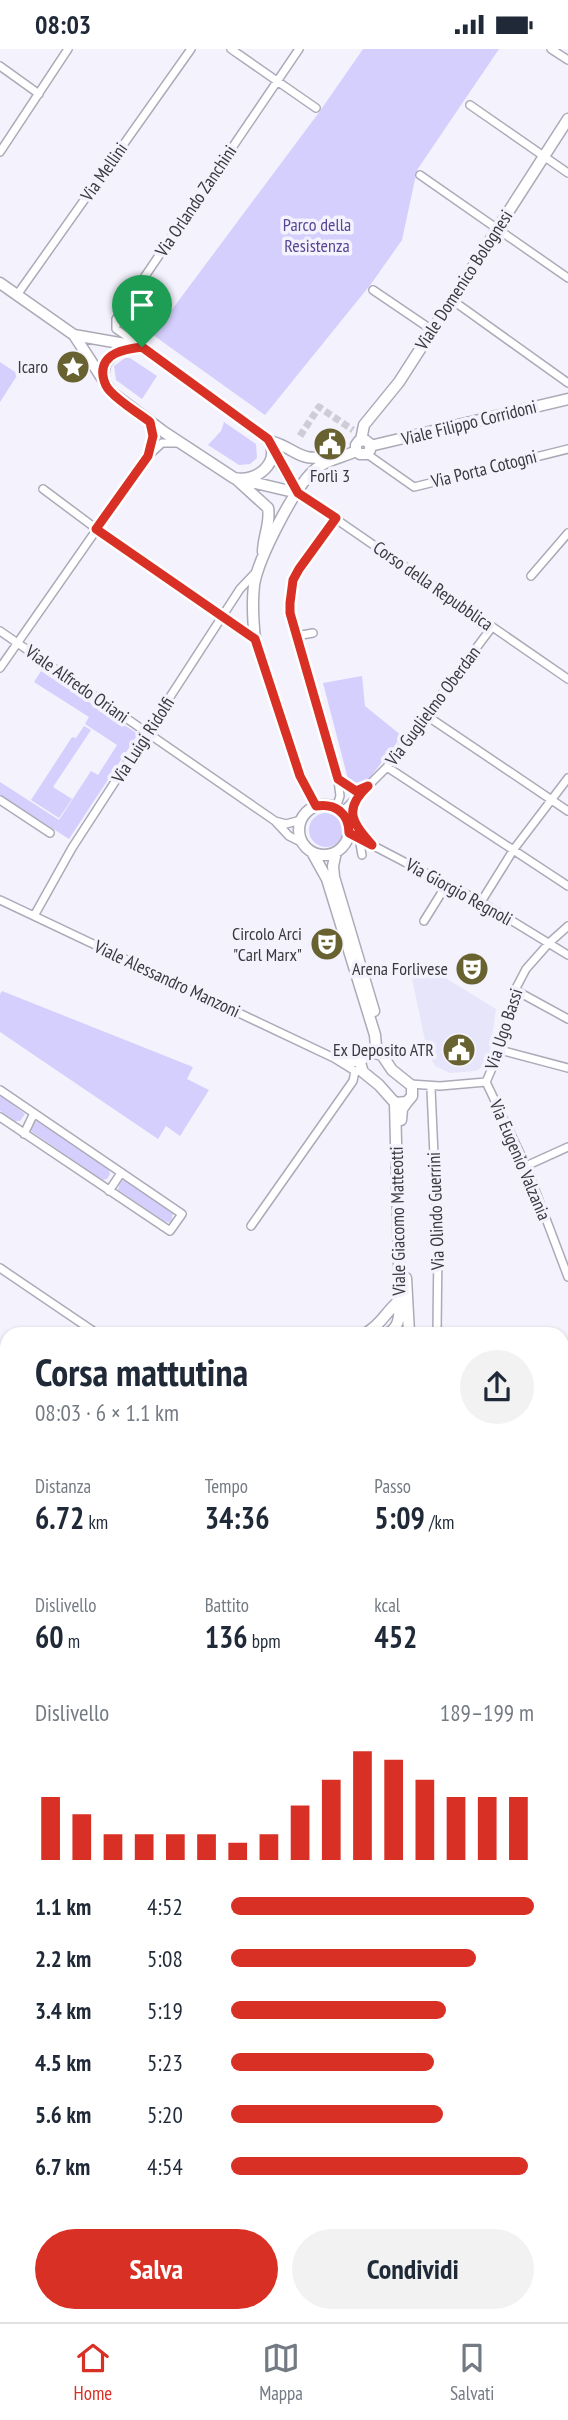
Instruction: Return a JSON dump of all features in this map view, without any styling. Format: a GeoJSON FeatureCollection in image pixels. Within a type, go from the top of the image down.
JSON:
{"type":"FeatureCollection","features":[{"type":"Feature","properties":{"kind":"main road","name":"Viale Domenico Bolognesi"},"geometry":{"type":"LineString","coordinates":[[362,447],[364,425],[392,392],[568,119]]}},
{"type":"Feature","properties":{"kind":"main road"},"geometry":{"type":"LineString","coordinates":[[0,283],[74,335],[111,392],[182,444],[239,479],[268,508],[270,516],[264,538],[263,556]]}},
{"type":"Feature","properties":{"kind":"main road"},"geometry":{"type":"LineString","coordinates":[[74,335],[142,347],[271,445],[298,493]]}},
{"type":"Feature","properties":{"kind":"main road"},"geometry":{"type":"LineString","coordinates":[[105,384],[103,369],[110,357],[125,349],[142,347]]}},
{"type":"Feature","properties":{"kind":"main road","name":"Viale Filippo Corridoni"},"geometry":{"type":"LineString","coordinates":[[271,445],[315,459],[568,399]]}},
{"type":"Feature","properties":{"kind":"main road"},"geometry":{"type":"LineString","coordinates":[[239,479],[257,477],[263,472],[268,466],[271,445]]}},
{"type":"Feature","properties":{"kind":"main road","name":"Viale Filippo Corridoni"},"geometry":{"type":"LineString","coordinates":[[298,493],[306,479],[320,465],[362,447]]}},
{"type":"Feature","properties":{"kind":"main road"},"geometry":{"type":"LineString","coordinates":[[239,479],[298,493]]}},
{"type":"Feature","properties":{"kind":"main road"},"geometry":{"type":"LineString","coordinates":[[298,493],[289,504],[263,556],[254,584],[253,606],[255,639],[300,776],[316,806]]}},
{"type":"Feature","properties":{"kind":"main road"},"geometry":{"type":"LineString","coordinates":[[300,776],[304,804],[299,832],[303,843],[312,852],[327,879],[375,1035],[377,1054],[410,1084]]}},
{"type":"Feature","properties":{"kind":"main road"},"geometry":{"type":"LineString","coordinates":[[302,818],[316,806],[328,805],[339,810],[354,836],[336,852],[323,855],[312,852]]}},
{"type":"Feature","properties":{"kind":"main road"},"geometry":{"type":"LineString","coordinates":[[336,852],[334,877],[381,1033],[377,1054]]}},
{"type":"Feature","properties":{"kind":"main road"},"geometry":{"type":"LineString","coordinates":[[377,1054],[363,1058],[359,1069],[379,1085],[395,1103],[409,1099]]}},
{"type":"Feature","properties":{"kind":"main road","name":"Viale Giacomo Matteotti"},"geometry":{"type":"LineString","coordinates":[[410,1084],[412,1089],[401,1116],[404,1242],[410,1327]]}},
{"type":"Feature","properties":{"kind":"main road","name":"Viale Giacomo Matteotti"},"geometry":{"type":"LineString","coordinates":[[395,1103],[400,1300],[395,1327]]}},
{"type":"Feature","properties":{"kind":"main road"},"geometry":{"type":"LineString","coordinates":[[375,1327],[400,1300]]}},
{"type":"Feature","properties":{"kind":"street"},"geometry":{"type":"LineString","coordinates":[[0,152],[68,49]]}},
{"type":"Feature","properties":{"kind":"street","name":"Via Mellini"},"geometry":{"type":"LineString","coordinates":[[17,295],[191,49]]}},
{"type":"Feature","properties":{"kind":"street"},"geometry":{"type":"LineString","coordinates":[[231,49],[316,108]]}},
{"type":"Feature","properties":{"kind":"street","name":"Via Orlando Zanchini"},"geometry":{"type":"LineString","coordinates":[[142,347],[116,329],[116,319],[299,49]]}},
{"type":"Feature","properties":{"kind":"street"},"geometry":{"type":"LineString","coordinates":[[551,49],[568,61]]}},
{"type":"Feature","properties":{"kind":"street"},"geometry":{"type":"LineString","coordinates":[[0,66],[39,94]]}},
{"type":"Feature","properties":{"kind":"street"},"geometry":{"type":"LineString","coordinates":[[470,105],[568,173]]}},
{"type":"Feature","properties":{"kind":"street"},"geometry":{"type":"LineString","coordinates":[[420,175],[568,278]]}},
{"type":"Feature","properties":{"kind":"street"},"geometry":{"type":"LineString","coordinates":[[373,290],[432,330]]}},
{"type":"Feature","properties":{"kind":"street"},"geometry":{"type":"LineString","coordinates":[[452,300],[568,383]]}},
{"type":"Feature","properties":{"kind":"street"},"geometry":{"type":"LineString","coordinates":[[148,456],[153,436],[150,422]]}},
{"type":"Feature","properties":{"kind":"street"},"geometry":{"type":"LineString","coordinates":[[0,668],[148,456],[162,443],[182,444]]}},
{"type":"Feature","properties":{"kind":"street","name":"Via Porta Cotogni"},"geometry":{"type":"LineString","coordinates":[[362,447],[414,487],[568,449]]}},
{"type":"Feature","properties":{"kind":"street"},"geometry":{"type":"LineString","coordinates":[[43,489],[114,542],[255,639]]}},
{"type":"Feature","properties":{"kind":"street","name":"Corso della Repubblica"},"geometry":{"type":"LineString","coordinates":[[298,493],[568,679]]}},
{"type":"Feature","properties":{"kind":"street"},"geometry":{"type":"LineString","coordinates":[[336,518],[293,580],[290,613],[338,779],[339,810]]}},
{"type":"Feature","properties":{"kind":"street"},"geometry":{"type":"LineString","coordinates":[[531,576],[568,533]]}},
{"type":"Feature","properties":{"kind":"street","name":"Via Luigi Ridolfi"},"geometry":{"type":"LineString","coordinates":[[34,916],[72,848],[240,589],[258,569]]}},
{"type":"Feature","properties":{"kind":"street","name":"Via Guglielmo Oberdan"},"geometry":{"type":"LineString","coordinates":[[339,810],[358,796],[387,767],[492,627]]}},
{"type":"Feature","properties":{"kind":"street","name":"Viale Alfredo Oriani"},"geometry":{"type":"LineString","coordinates":[[0,631],[275,821],[289,836],[303,843]]}},
{"type":"Feature","properties":{"kind":"street"},"geometry":{"type":"LineString","coordinates":[[296,636],[313,633]]}},
{"type":"Feature","properties":{"kind":"street"},"geometry":{"type":"LineString","coordinates":[[427,716],[568,811]]}},
{"type":"Feature","properties":{"kind":"street"},"geometry":{"type":"LineString","coordinates":[[387,767],[568,886]]}},
{"type":"Feature","properties":{"kind":"street"},"geometry":{"type":"LineString","coordinates":[[481,902],[514,849],[568,778]]}},
{"type":"Feature","properties":{"kind":"street"},"geometry":{"type":"LineString","coordinates":[[338,779],[356,791],[368,786]]}},
{"type":"Feature","properties":{"kind":"street"},"geometry":{"type":"LineString","coordinates":[[358,796],[353,819],[357,829],[372,845]]}},
{"type":"Feature","properties":{"kind":"street"},"geometry":{"type":"LineString","coordinates":[[0,800],[50,833]]}},
{"type":"Feature","properties":{"kind":"street"},"geometry":{"type":"LineString","coordinates":[[275,821],[286,824],[302,818]]}},
{"type":"Feature","properties":{"kind":"street"},"geometry":{"type":"LineString","coordinates":[[354,836],[362,855]]}},
{"type":"Feature","properties":{"kind":"street","name":"Via Giorgio Regnoli"},"geometry":{"type":"LineString","coordinates":[[354,836],[481,902],[568,955]]}},
{"type":"Feature","properties":{"kind":"street"},"geometry":{"type":"LineString","coordinates":[[425,922],[447,884]]}},
{"type":"Feature","properties":{"kind":"street","name":"Viale Alessandro Manzoni"},"geometry":{"type":"LineString","coordinates":[[0,900],[359,1069]]}},
{"type":"Feature","properties":{"kind":"street","name":"Via Ugo Bassi"},"geometry":{"type":"LineString","coordinates":[[486,1082],[500,1050],[515,990],[526,969],[568,926]]}},
{"type":"Feature","properties":{"kind":"street"},"geometry":{"type":"LineString","coordinates":[[515,990],[568,1019]]}},
{"type":"Feature","properties":{"kind":"street"},"geometry":{"type":"LineString","coordinates":[[500,1050],[568,1068]]}},
{"type":"Feature","properties":{"kind":"street"},"geometry":{"type":"LineString","coordinates":[[251,1226],[359,1069]]}},
{"type":"Feature","properties":{"kind":"street"},"geometry":{"type":"LineString","coordinates":[[410,1084],[440,1086],[486,1082]]}},
{"type":"Feature","properties":{"kind":"street","name":"Via Eugenio Valzania"},"geometry":{"type":"LineString","coordinates":[[486,1082],[526,1166],[565,1260],[568,1277]]}},
{"type":"Feature","properties":{"kind":"street"},"geometry":{"type":"LineString","coordinates":[[409,1099],[440,1086]]}},
{"type":"Feature","properties":{"kind":"street","name":"Via Olindo Guerrini"},"geometry":{"type":"LineString","coordinates":[[430,1089],[438,1244],[437,1327]]}},
{"type":"Feature","properties":{"kind":"street"},"geometry":{"type":"LineString","coordinates":[[0,1090],[181,1213],[170,1231],[0,1117]]}},
{"type":"Feature","properties":{"kind":"street"},"geometry":{"type":"LineString","coordinates":[[24,1134],[34,1113]]}},
{"type":"Feature","properties":{"kind":"street"},"geometry":{"type":"LineString","coordinates":[[526,1166],[568,1147]]}},
{"type":"Feature","properties":{"kind":"street"},"geometry":{"type":"LineString","coordinates":[[109,1191],[121,1173]]}},
{"type":"Feature","properties":{"kind":"street"},"geometry":{"type":"LineString","coordinates":[[0,1268],[87,1327]]}},
{"type":"Feature","properties":{"kind":"shaded area"},"geometry":{"type":"Polygon","coordinates":[[[421,963],[496,1009],[490,1051],[484,1066],[476,1071],[450,1073],[435,1066],[427,1050],[410,969],[421,963]]]}},
{"type":"Feature","properties":{"kind":"green space","name":"Parco della Resistenza"},"geometry":{"type":"Polygon","coordinates":[[[363,49],[499,49],[417,170],[402,240],[371,284],[265,415],[153,335],[363,49]]]}},
{"type":"Feature","properties":{"kind":"green space"},"geometry":{"type":"Polygon","coordinates":[[[125,358],[130,358],[157,376],[142,399],[116,380],[114,366],[125,358]]]}},
{"type":"Feature","properties":{"kind":"green space"},"geometry":{"type":"Polygon","coordinates":[[[0,362],[18,374],[0,402],[0,362]]]}},
{"type":"Feature","properties":{"kind":"green space"},"geometry":{"type":"Polygon","coordinates":[[[224,422],[256,444],[257,458],[250,464],[239,465],[208,445],[221,431],[224,422]]]}},
{"type":"Feature","properties":{"kind":"green space"},"geometry":{"type":"Polygon","coordinates":[[[41,671],[138,734],[69,839],[0,795],[0,782],[59,820],[91,771],[98,775],[117,745],[85,724],[89,717],[34,682],[41,671]]]}},
{"type":"Feature","properties":{"kind":"green space"},"geometry":{"type":"Polygon","coordinates":[[[362,676],[365,706],[402,736],[368,780],[359,784],[348,779],[323,683],[362,676]]]}},
{"type":"Feature","properties":{"kind":"green space"},"geometry":{"type":"Polygon","coordinates":[[[84,726],[91,730],[53,787],[72,799],[59,818],[31,800],[72,737],[76,738],[84,726]]]}},
{"type":"Feature","properties":{"kind":"green space"},"geometry":{"type":"Polygon","coordinates":[[[326,813],[338,818],[343,830],[338,842],[326,847],[314,842],[309,830],[314,818],[326,813]]]}},
{"type":"Feature","properties":{"kind":"green space"},"geometry":{"type":"Polygon","coordinates":[[[2,991],[193,1067],[187,1079],[209,1090],[180,1136],[166,1126],[158,1139],[0,1032],[2,991]]]}},
{"type":"Feature","properties":{"kind":"green space"},"geometry":{"type":"Polygon","coordinates":[[[0,1094],[25,1114],[20,1121],[15,1121],[0,1111],[0,1094]]]}},
{"type":"Feature","properties":{"kind":"green space"},"geometry":{"type":"Polygon","coordinates":[[[39,1121],[108,1167],[110,1174],[107,1179],[102,1180],[31,1131],[33,1122],[39,1121]]]}},
{"type":"Feature","properties":{"kind":"green space"},"geometry":{"type":"Polygon","coordinates":[[[125,1180],[173,1213],[171,1223],[118,1190],[120,1181],[125,1180]]]}},
{"type":"Feature","properties":{"kind":"tunnel"},"geometry":{"type":"LineString","coordinates":[[300,436],[319,407],[353,430]]}},
{"type":"Feature","properties":{"kind":"place","name":"Icaro"},"geometry":{"type":"Point","coordinates":[73,367]}},
{"type":"Feature","properties":{"kind":"place","name":"Forlì 3"},"geometry":{"type":"Point","coordinates":[330,444]}},
{"type":"Feature","properties":{"kind":"place","name":"Circolo Arci \"Carl Marx\""},"geometry":{"type":"Point","coordinates":[327,944]}},
{"type":"Feature","properties":{"kind":"place","name":"Arena Forlivese"},"geometry":{"type":"Point","coordinates":[472,969]}},
{"type":"Feature","properties":{"kind":"place","name":"Ex Deposito ATR"},"geometry":{"type":"Point","coordinates":[459,1050]}},
{"type":"Feature","properties":{"kind":"route"},"geometry":{"type":"LineString","coordinates":[[142,347],[268,439],[298,493],[336,518],[293,580],[290,613],[338,779],[356,791],[368,786],[358,796],[353,819],[357,829],[372,845],[349,833],[348,822],[339,810],[328,805],[316,806],[312,801],[300,776],[255,639],[96,529],[148,456],[153,439],[150,422],[111,392],[103,377],[106,361],[116,352],[142,347]]}}]}
